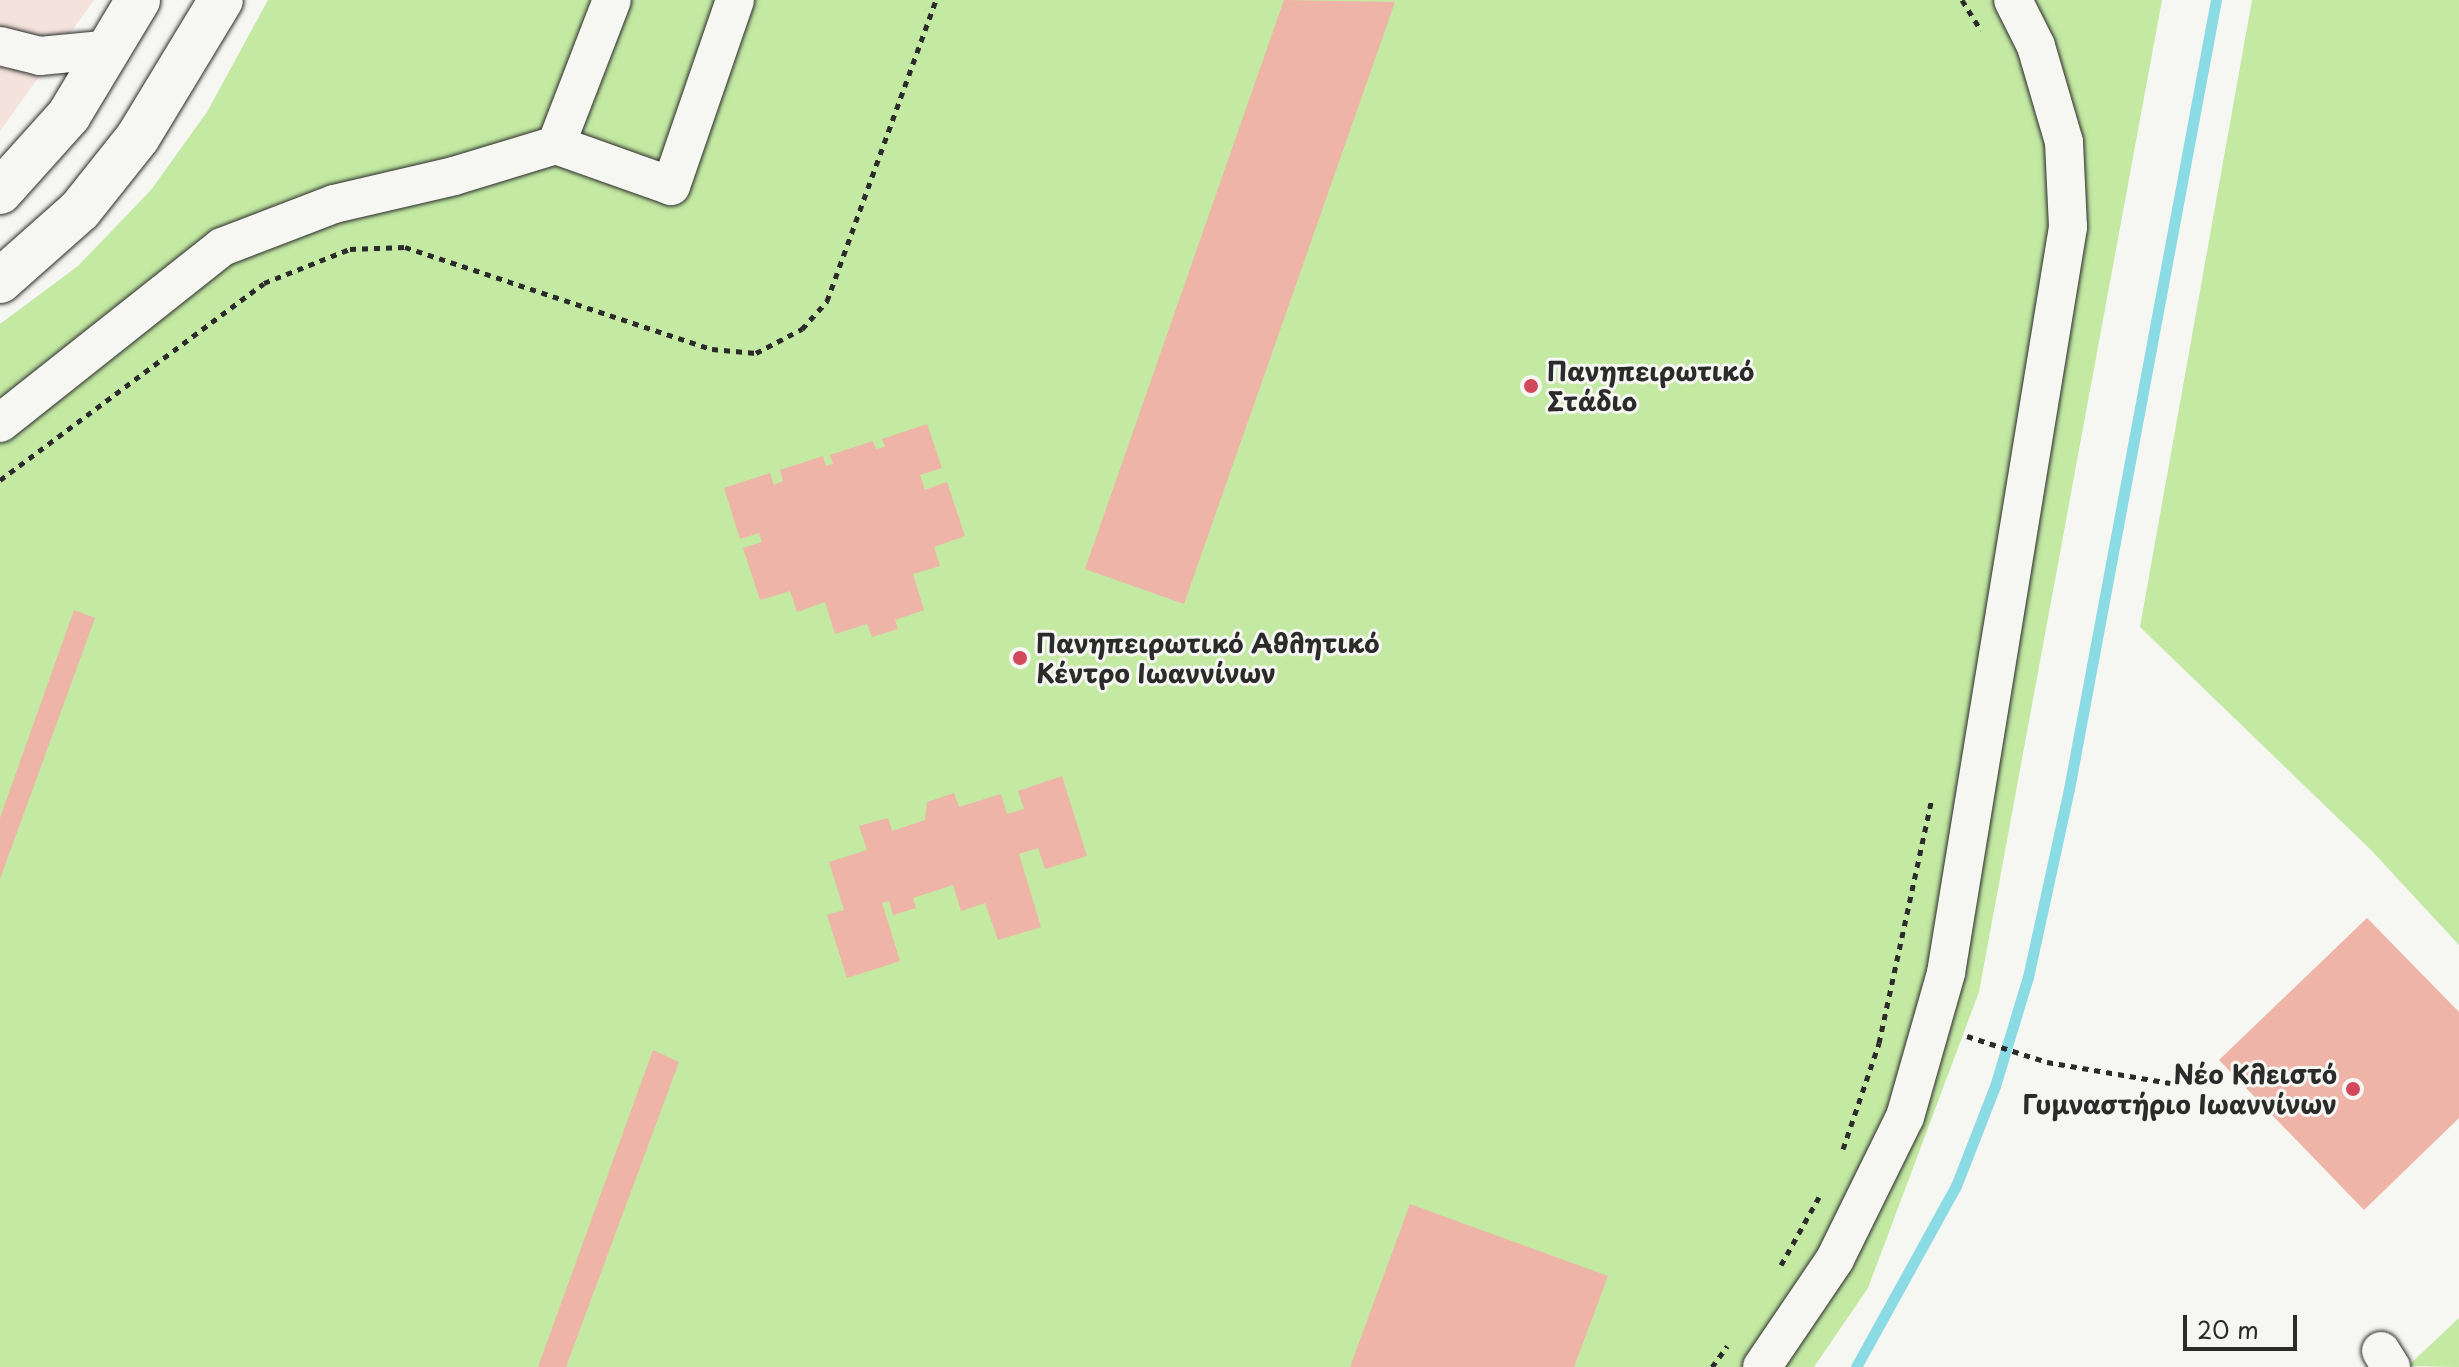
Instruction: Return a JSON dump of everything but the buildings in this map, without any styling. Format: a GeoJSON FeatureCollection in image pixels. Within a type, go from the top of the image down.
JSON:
{"type":"FeatureCollection","features":[{"type":"Feature","properties":{"kind":"main road"},"geometry":{"type":"LineString","coordinates":[[0,192],[69,115],[138,0]]}},
{"type":"Feature","properties":{"kind":"main road"},"geometry":{"type":"LineString","coordinates":[[0,281],[80,210],[138,137],[221,0]]}},
{"type":"Feature","properties":{"kind":"lane"},"geometry":{"type":"LineString","coordinates":[[556,145],[612,0]]}},
{"type":"Feature","properties":{"kind":"lane"},"geometry":{"type":"LineString","coordinates":[[0,423],[222,247],[334,204],[454,176],[556,145],[671,186],[735,0]]}},
{"type":"Feature","properties":{"kind":"lane"},"geometry":{"type":"LineString","coordinates":[[1762,1367],[1835,1259],[1905,1117],[1946,973],[2068,227],[2064,142],[2036,46],[2013,0]]}},
{"type":"Feature","properties":{"kind":"lane"},"geometry":{"type":"LineString","coordinates":[[0,46],[40,56],[111,49]]}},
{"type":"Feature","properties":{"kind":"path"},"geometry":{"type":"LineString","coordinates":[[0,480],[264,283],[350,249],[405,247],[712,349],[756,353],[802,329],[827,301],[936,0]]}},
{"type":"Feature","properties":{"kind":"path"},"geometry":{"type":"LineString","coordinates":[[1962,0],[1988,40]]}},
{"type":"Feature","properties":{"kind":"path"},"geometry":{"type":"LineString","coordinates":[[1840,1157],[1879,1043],[1934,791]]}},
{"type":"Feature","properties":{"kind":"path"},"geometry":{"type":"LineString","coordinates":[[1952,1031],[2047,1062],[2170,1083]]}},
{"type":"Feature","properties":{"kind":"path"},"geometry":{"type":"LineString","coordinates":[[1775,1274],[1827,1184]]}},
{"type":"Feature","properties":{"kind":"path"},"geometry":{"type":"LineString","coordinates":[[1712,1367],[1736,1333]]}},
{"type":"Feature","properties":{"kind":"shaded area"},"geometry":{"type":"Polygon","coordinates":[[[0,0],[94,0],[0,131],[0,0]]]}},
{"type":"Feature","properties":{"kind":"green space","name":"Πανηπειρωτικό Αθλητικό Κέντρο Ιωαννίνων"},"geometry":{"type":"Polygon","coordinates":[[[268,0],[2162,0],[1979,992],[1868,1288],[1814,1367],[0,1367],[0,324],[78,266],[151,190],[207,112],[268,0]]]}},
{"type":"Feature","properties":{"kind":"green space"},"geometry":{"type":"Polygon","coordinates":[[[2252,0],[2459,0],[2459,945],[2371,850],[2140,627],[2252,0]]]}},
{"type":"Feature","properties":{"kind":"green space"},"geometry":{"type":"Polygon","coordinates":[[[2459,1318],[2459,1367],[2408,1366],[2459,1318]]]}},
{"type":"Feature","properties":{"kind":"waterway"},"geometry":{"type":"LineString","coordinates":[[1856,1367],[1956,1186],[1995,1086],[2028,977],[2069,789],[2216,0]]}},
{"type":"Feature","properties":{"kind":"place","name":"Πανηπειρωτικό Στάδιο"},"geometry":{"type":"Point","coordinates":[1531,386]}},
{"type":"Feature","properties":{"kind":"place","name":"Πανηπειρωτικό Αθλητικό Κέντρο Ιωαννίνων"},"geometry":{"type":"Point","coordinates":[1020,658]}},
{"type":"Feature","properties":{"kind":"place","name":"Νέο Κλειστό Γυμναστήριο Ιωαννίνων"},"geometry":{"type":"Point","coordinates":[2353,1089]}}]}
